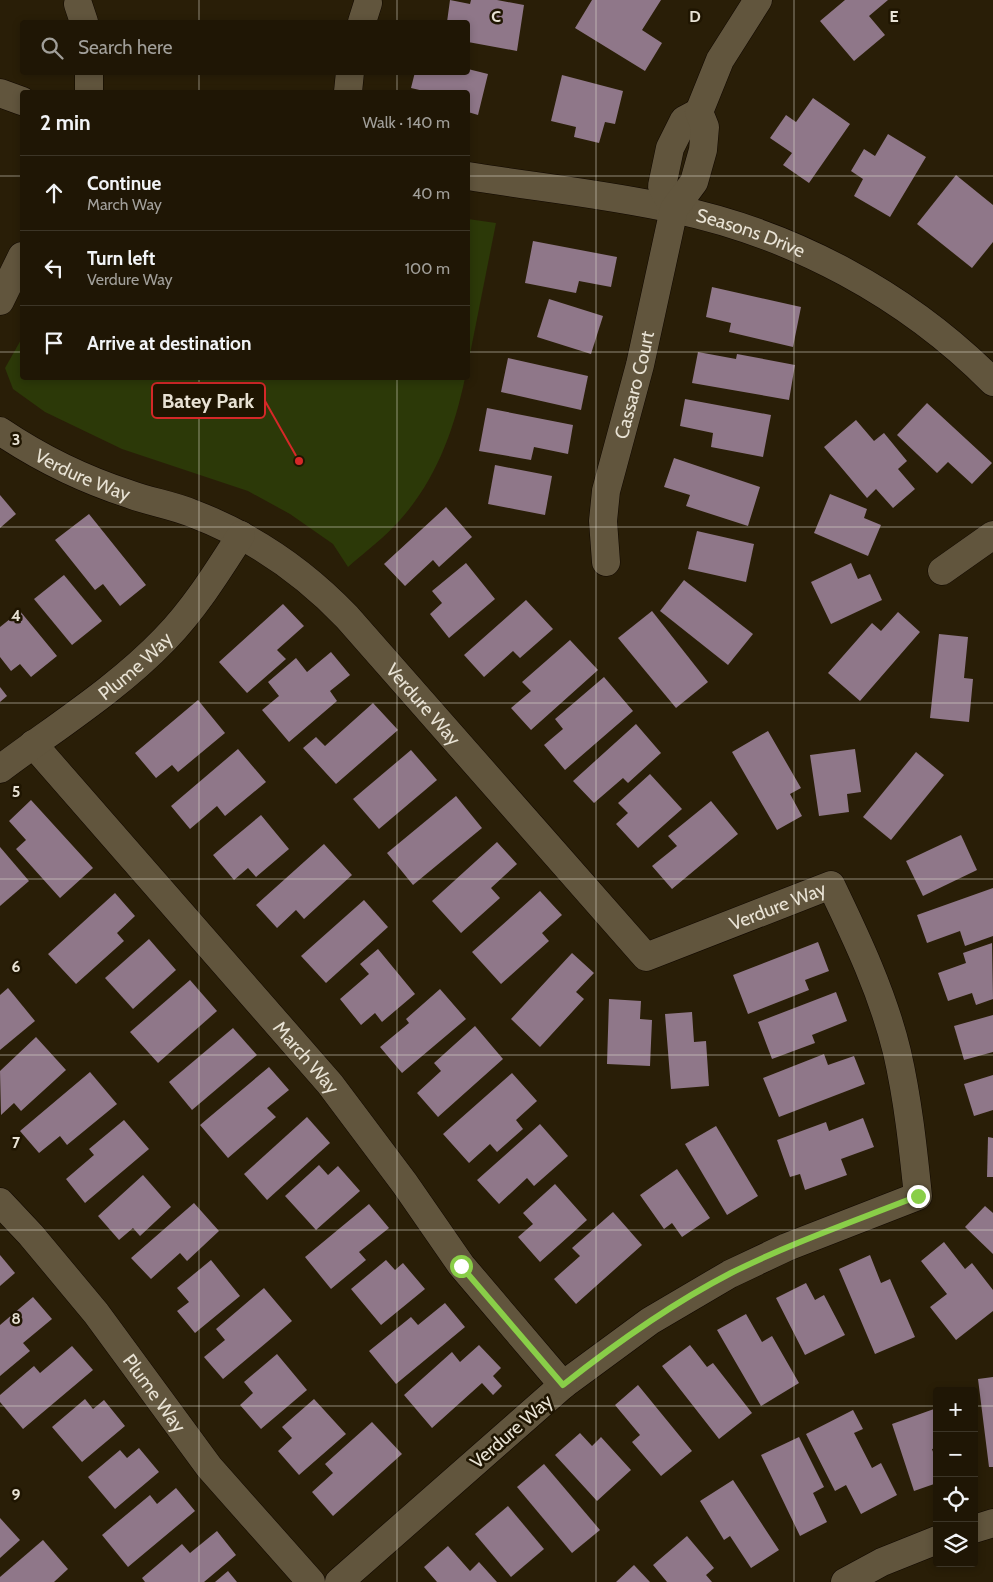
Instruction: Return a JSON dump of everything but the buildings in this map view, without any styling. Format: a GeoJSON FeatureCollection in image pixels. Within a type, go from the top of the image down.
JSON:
{"type":"FeatureCollection","features":[{"type":"Feature","properties":{"kind":"street"},"geometry":{"type":"LineString","coordinates":[[674,209],[662,186],[670,148],[684,120],[699,112],[720,60],[758,0]]}},
{"type":"Feature","properties":{"kind":"street"},"geometry":{"type":"LineString","coordinates":[[89,75],[89,90]]}},
{"type":"Feature","properties":{"kind":"street"},"geometry":{"type":"LineString","coordinates":[[348,90],[350,75]]}},
{"type":"Feature","properties":{"kind":"street"},"geometry":{"type":"LineString","coordinates":[[0,94],[20,100]]}},
{"type":"Feature","properties":{"kind":"street","name":"Seasons Drive"},"geometry":{"type":"LineString","coordinates":[[470,176],[674,209],[750,230],[804,251],[864,282],[920,318],[974,363],[993,382]]}},
{"type":"Feature","properties":{"kind":"street","name":"Cassaro Court"},"geometry":{"type":"LineString","coordinates":[[606,562],[603,521],[606,491],[640,365],[674,209]]}},
{"type":"Feature","properties":{"kind":"street"},"geometry":{"type":"LineString","coordinates":[[0,301],[20,260]]}},
{"type":"Feature","properties":{"kind":"street","name":"Verdure Way"},"geometry":{"type":"LineString","coordinates":[[0,431],[72,473],[130,495],[193,513],[242,535],[298,571],[347,617],[646,957],[831,886],[862,948],[897,1052],[911,1123],[918,1196],[787,1247],[730,1274],[650,1321],[563,1385],[339,1582]]}},
{"type":"Feature","properties":{"kind":"street","name":"Plume Way"},"geometry":{"type":"LineString","coordinates":[[0,768],[119,681],[166,638],[206,590],[242,535]]}},
{"type":"Feature","properties":{"kind":"street"},"geometry":{"type":"LineString","coordinates":[[942,571],[993,535]]}},
{"type":"Feature","properties":{"kind":"street","name":"March Way"},"geometry":{"type":"LineString","coordinates":[[33,744],[330,1084],[405,1184],[461,1266],[563,1385]]}},
{"type":"Feature","properties":{"kind":"street","name":"Plume Way"},"geometry":{"type":"LineString","coordinates":[[0,1202],[31,1234],[96,1313],[209,1467],[311,1582]]}},
{"type":"Feature","properties":{"kind":"street"},"geometry":{"type":"LineString","coordinates":[[978,1528],[993,1523]]}},
{"type":"Feature","properties":{"kind":"street"},"geometry":{"type":"LineString","coordinates":[[845,1582],[882,1562],[933,1542]]}},
{"type":"Feature","properties":{"kind":"green space"},"geometry":{"type":"Polygon","coordinates":[[[470,219],[496,223],[470,354],[470,219]]]}},
{"type":"Feature","properties":{"kind":"green space"},"geometry":{"type":"Polygon","coordinates":[[[20,342],[20,380],[465,380],[461,397],[442,454],[424,488],[413,505],[394,526],[348,567],[333,544],[290,514],[248,491],[122,449],[45,412],[13,389],[5,368],[20,342]]]}},
{"type":"Feature","properties":{"kind":"place","name":"Batey Park"},"geometry":{"type":"Point","coordinates":[299,461]}},
{"type":"Feature","properties":{"kind":"route"},"geometry":{"type":"LineString","coordinates":[[461,1266],[563,1385],[650,1321],[730,1274],[787,1247],[918,1196]]}}]}
